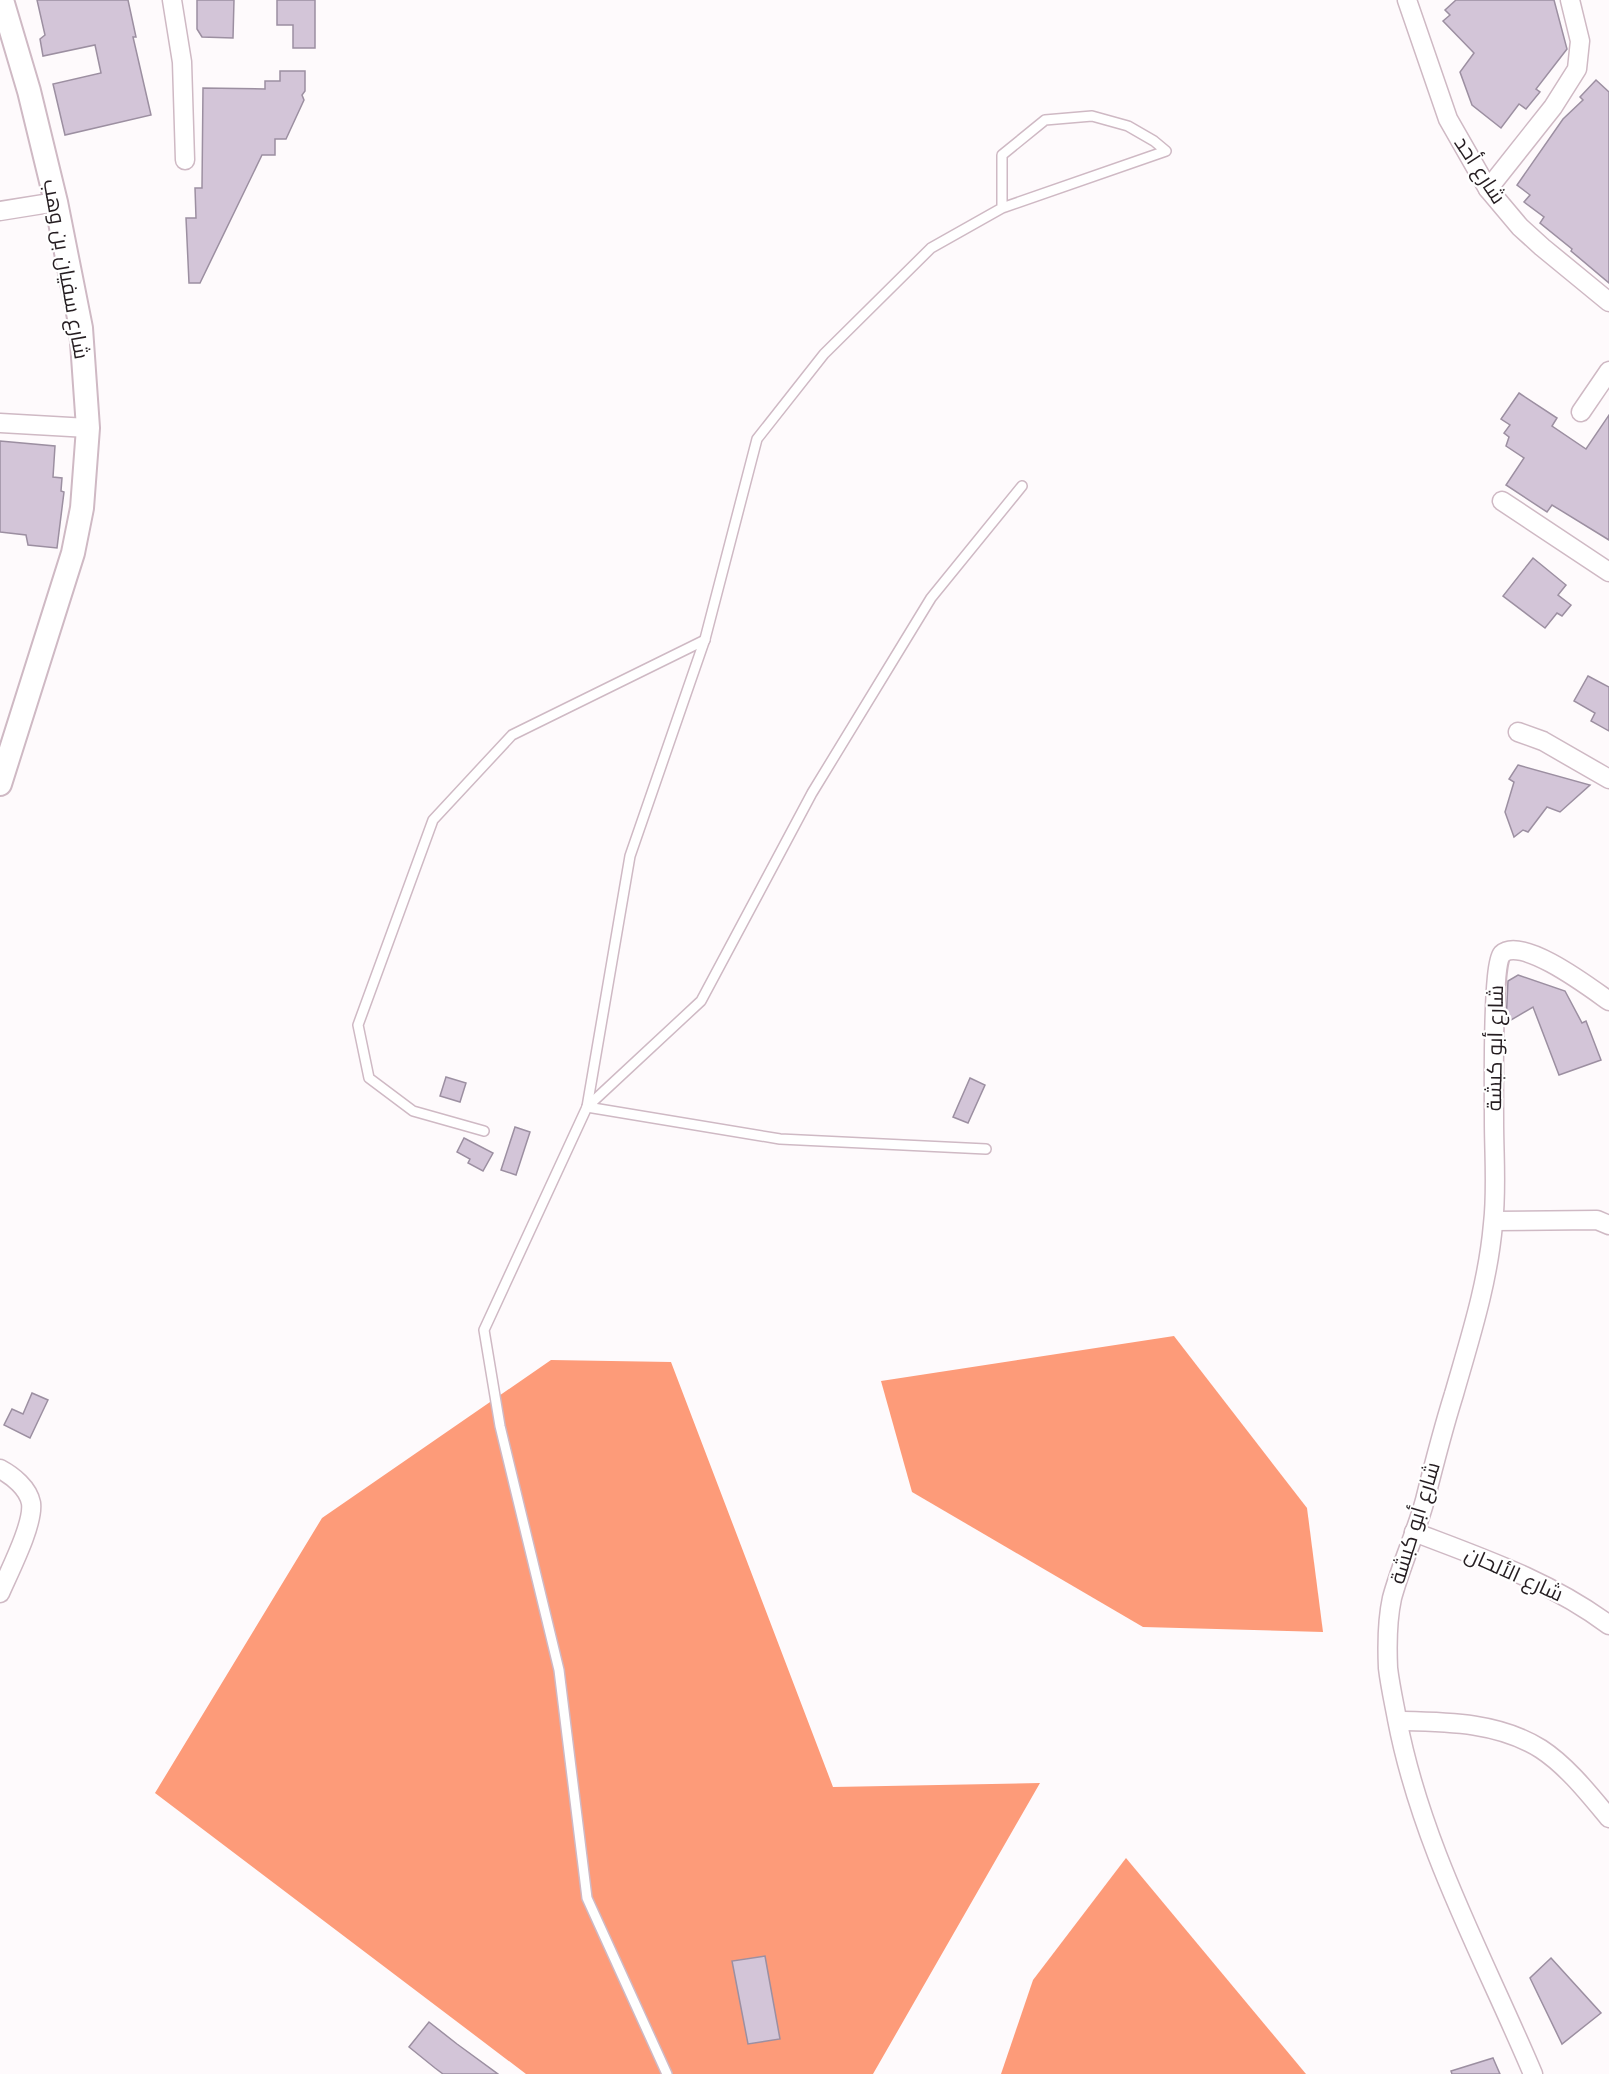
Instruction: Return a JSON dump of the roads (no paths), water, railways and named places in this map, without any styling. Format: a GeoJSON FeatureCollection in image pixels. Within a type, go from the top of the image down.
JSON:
{"type":"FeatureCollection","features":[{"type":"Feature","properties":{"kind":"street","name":"شارع سفيان بن وهب"},"geometry":{"type":"LineString","coordinates":[[0,784],[73,553],[82,508],[88,428],[81,328],[56,202],[29,91],[2,0]]}},
{"type":"Feature","properties":{"kind":"street"},"geometry":{"type":"LineString","coordinates":[[172,0],[182,62],[185,160]]}},
{"type":"Feature","properties":{"kind":"street","name":"شارع أحد"},"geometry":{"type":"LineString","coordinates":[[1407,0],[1448,119],[1488,189],[1542,247],[1609,302]]}},
{"type":"Feature","properties":{"kind":"street"},"geometry":{"type":"LineString","coordinates":[[1488,189],[1553,108],[1577,69],[1580,41],[1570,0]]}},
{"type":"Feature","properties":{"kind":"street"},"geometry":{"type":"LineString","coordinates":[[0,211],[56,202]]}},
{"type":"Feature","properties":{"kind":"street"},"geometry":{"type":"LineString","coordinates":[[1581,412],[1609,371]]}},
{"type":"Feature","properties":{"kind":"street"},"geometry":{"type":"LineString","coordinates":[[0,423],[88,428]]}},
{"type":"Feature","properties":{"kind":"street"},"geometry":{"type":"LineString","coordinates":[[1502,501],[1609,572]]}},
{"type":"Feature","properties":{"kind":"street"},"geometry":{"type":"LineString","coordinates":[[1518,732],[1543,741],[1609,779]]}},
{"type":"Feature","properties":{"kind":"street","name":"شارع أبو كبشة"},"geometry":{"type":"LineString","coordinates":[[1533,2074],[1434,1850],[1407,1767],[1388,1671],[1387,1629],[1393,1597],[1479,1309],[1490,1255],[1494,1221],[1494,1086],[1499,958],[1503,953],[1519,950],[1534,954],[1609,1001]]}},
{"type":"Feature","properties":{"kind":"street"},"geometry":{"type":"LineString","coordinates":[[1494,1221],[1597,1220],[1609,1225]]}},
{"type":"Feature","properties":{"kind":"street"},"geometry":{"type":"LineString","coordinates":[[0,1468],[9,1473],[27,1491],[31,1505],[27,1530],[0,1593]]}},
{"type":"Feature","properties":{"kind":"street","name":"شارع الألحان"},"geometry":{"type":"LineString","coordinates":[[1414,1532],[1551,1587],[1588,1609],[1609,1625]]}},
{"type":"Feature","properties":{"kind":"street"},"geometry":{"type":"LineString","coordinates":[[1398,1721],[1457,1722],[1486,1727],[1516,1736],[1549,1756],[1570,1775],[1609,1818]]}},
{"type":"Feature","properties":{"kind":"lane"},"geometry":{"type":"LineString","coordinates":[[667,2074],[587,1898],[559,1670],[500,1426],[484,1330],[587,1107],[630,856],[705,640],[757,439],[824,354],[931,248],[1002,208],[1166,151],[1128,126],[1092,116],[1045,120],[1002,156],[1002,208]]}},
{"type":"Feature","properties":{"kind":"lane"},"geometry":{"type":"LineString","coordinates":[[587,1107],[701,1001],[812,793],[931,598],[1022,486]]}},
{"type":"Feature","properties":{"kind":"lane"},"geometry":{"type":"LineString","coordinates":[[484,1131],[413,1111],[369,1078],[358,1025],[433,820],[512,735],[705,640]]}},
{"type":"Feature","properties":{"kind":"lane"},"geometry":{"type":"LineString","coordinates":[[587,1107],[780,1139],[986,1149]]}}]}
